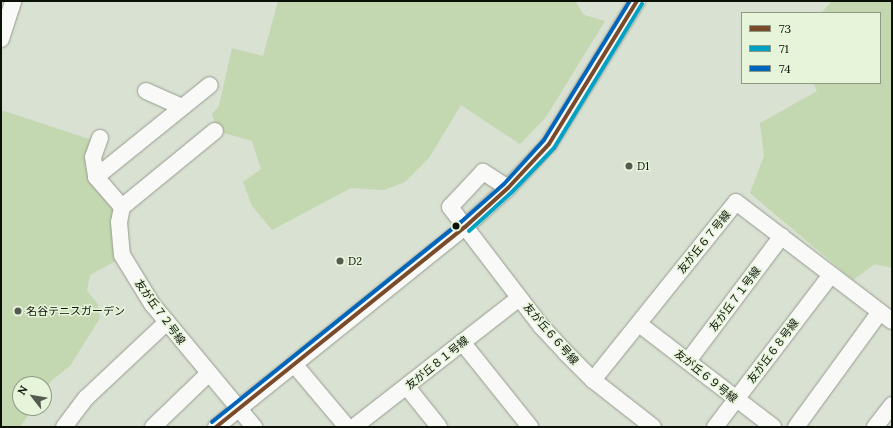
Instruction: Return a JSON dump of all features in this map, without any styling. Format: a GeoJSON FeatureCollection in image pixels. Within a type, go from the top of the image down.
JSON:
{"type":"FeatureCollection","features":[{"type":"Feature","properties":{"kind":"street"},"geometry":{"type":"LineString","coordinates":[[1,39],[13,1]]}},
{"type":"Feature","properties":{"kind":"street"},"geometry":{"type":"LineString","coordinates":[[216,427],[465,227],[508,188],[549,144],[637,1]]}},
{"type":"Feature","properties":{"kind":"street"},"geometry":{"type":"LineString","coordinates":[[96,177],[210,85]]}},
{"type":"Feature","properties":{"kind":"street"},"geometry":{"type":"LineString","coordinates":[[146,91],[182,107]]}},
{"type":"Feature","properties":{"kind":"street"},"geometry":{"type":"LineString","coordinates":[[100,138],[93,157],[96,177],[122,207],[215,131]]}},
{"type":"Feature","properties":{"kind":"street","name":"友が丘６６号線"},"geometry":{"type":"LineString","coordinates":[[508,188],[483,172],[450,207],[541,326],[593,380],[644,424]]}},
{"type":"Feature","properties":{"kind":"street","name":"友が丘６７号線"},"geometry":{"type":"LineString","coordinates":[[593,380],[736,202],[886,317]]}},
{"type":"Feature","properties":{"kind":"street","name":"友が丘７２号線"},"geometry":{"type":"LineString","coordinates":[[122,207],[119,222],[122,255],[152,304],[208,374],[254,427]]}},
{"type":"Feature","properties":{"kind":"street","name":"友が丘７１号線"},"geometry":{"type":"LineString","coordinates":[[688,362],[782,236]]}},
{"type":"Feature","properties":{"kind":"street","name":"友が丘６８号線"},"geometry":{"type":"LineString","coordinates":[[715,427],[831,275]]}},
{"type":"Feature","properties":{"kind":"street","name":"友が丘８１号線"},"geometry":{"type":"LineString","coordinates":[[354,427],[519,298]]}},
{"type":"Feature","properties":{"kind":"street"},"geometry":{"type":"LineString","coordinates":[[796,427],[886,317]]}},
{"type":"Feature","properties":{"kind":"street"},"geometry":{"type":"LineString","coordinates":[[64,427],[86,398],[166,322]]}},
{"type":"Feature","properties":{"kind":"street","name":"友が丘６９号線"},"geometry":{"type":"LineString","coordinates":[[639,324],[773,427]]}},
{"type":"Feature","properties":{"kind":"street"},"geometry":{"type":"LineString","coordinates":[[462,342],[530,427]]}},
{"type":"Feature","properties":{"kind":"street"},"geometry":{"type":"LineString","coordinates":[[294,364],[347,427]]}},
{"type":"Feature","properties":{"kind":"street"},"geometry":{"type":"LineString","coordinates":[[153,427],[208,374]]}},
{"type":"Feature","properties":{"kind":"street"},"geometry":{"type":"LineString","coordinates":[[407,387],[439,427]]}},
{"type":"Feature","properties":{"kind":"street"},"geometry":{"type":"LineString","coordinates":[[875,427],[892,404]]}},
{"type":"Feature","properties":{"kind":"green space"},"geometry":{"type":"Polygon","coordinates":[[[278,1],[575,1],[584,15],[605,21],[546,117],[520,144],[461,105],[429,158],[405,182],[384,190],[351,188],[272,230],[252,206],[243,182],[261,169],[252,141],[224,133],[215,123],[212,114],[219,106],[232,48],[263,56],[278,1]]]}},
{"type":"Feature","properties":{"kind":"green space"},"geometry":{"type":"Polygon","coordinates":[[[832,1],[892,1],[892,268],[875,264],[853,280],[750,193],[764,156],[760,123],[817,91],[814,84],[881,84],[881,12],[822,12],[832,1]]]}},
{"type":"Feature","properties":{"kind":"green space"},"geometry":{"type":"Polygon","coordinates":[[[1,110],[95,141],[85,167],[113,202],[119,259],[90,275],[87,291],[98,304],[100,318],[70,366],[52,380],[52,376],[12,376],[12,416],[28,416],[20,427],[1,427],[1,110]]]}},
{"type":"Feature","properties":{"kind":"transit line","name":"74"},"geometry":{"type":"LineString","coordinates":[[212,422],[461,222],[504,184],[544,140],[630,1]]}},
{"type":"Feature","properties":{"kind":"transit line","name":"73"},"geometry":{"type":"LineString","coordinates":[[216,427],[465,227],[508,188],[549,144],[637,1]]}},
{"type":"Feature","properties":{"kind":"transit line","name":"71"},"geometry":{"type":"LineString","coordinates":[[469,231],[512,192],[554,148],[642,4]]}},
{"type":"Feature","properties":{"kind":"place","name":"D1"},"geometry":{"type":"Point","coordinates":[629,166]}},
{"type":"Feature","properties":{"kind":"place","name":"D2"},"geometry":{"type":"Point","coordinates":[340,261]}},
{"type":"Feature","properties":{"kind":"place","name":"名谷テニスガーデン"},"geometry":{"type":"Point","coordinates":[18,311]}}]}
